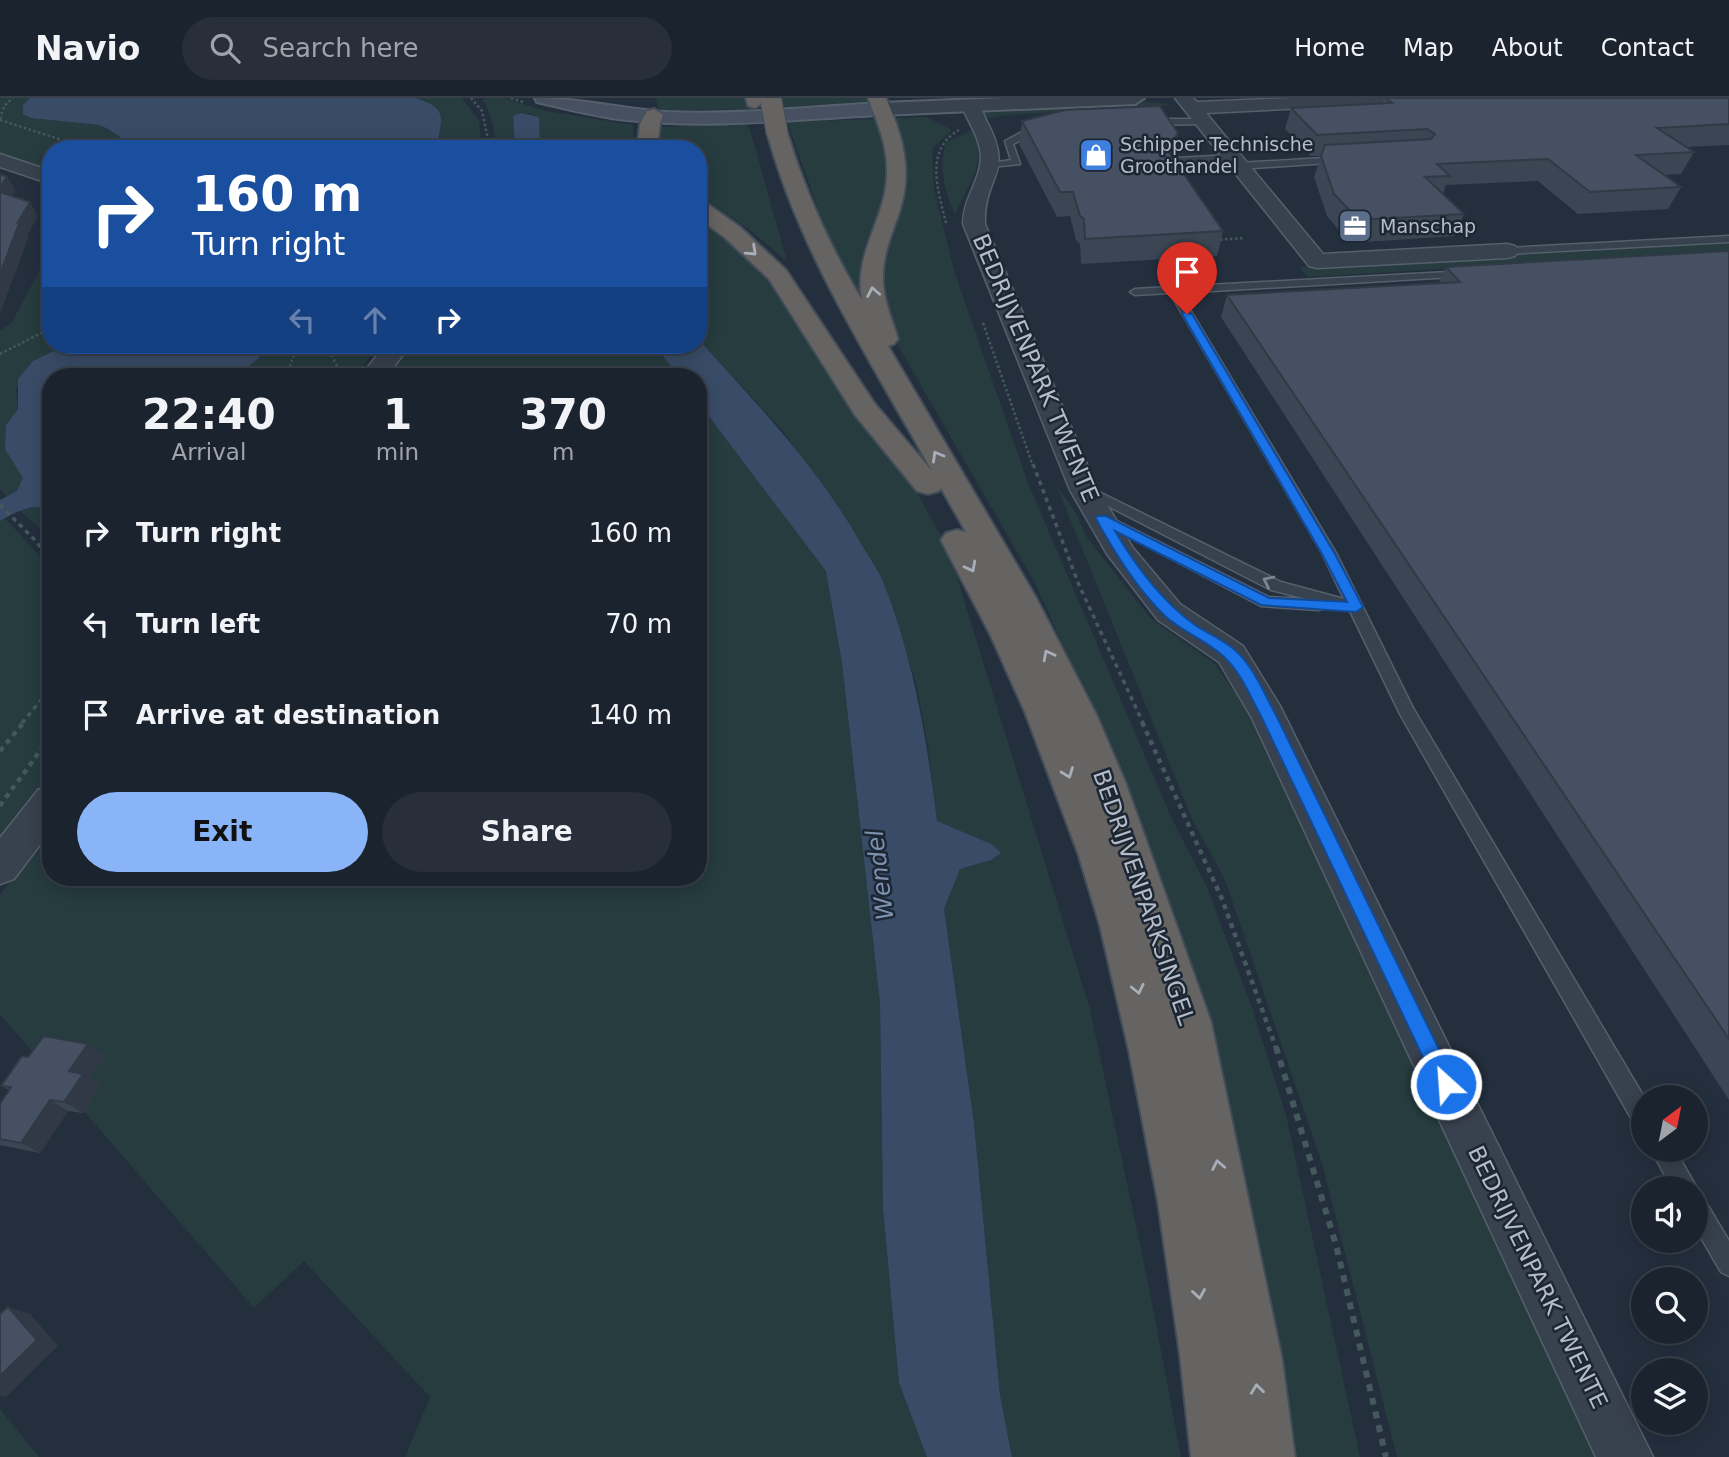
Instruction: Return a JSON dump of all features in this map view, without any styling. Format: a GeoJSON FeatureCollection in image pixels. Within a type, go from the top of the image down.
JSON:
{"type":"FeatureCollection","features":[{"type":"Feature","properties":{"kind":"highway"},"geometry":{"type":"LineString","coordinates":[[763,100],[774,182],[808,264],[928,485]]}},
{"type":"Feature","properties":{"kind":"highway"},"geometry":{"type":"LineString","coordinates":[[879,104],[898,170],[897,184],[874,249],[871,279],[894,382]]}},
{"type":"Feature","properties":{"kind":"highway"},"geometry":{"type":"LineString","coordinates":[[645,109],[650,124],[648,140]]}},
{"type":"Feature","properties":{"kind":"highway","name":"BEDRIJVENPARKSINGEL"},"geometry":{"type":"LineString","coordinates":[[768,133],[821,247],[894,382],[1018,596],[1079,716],[1116,809],[1188,1022],[1254,1359],[1266,1457]]}},
{"type":"Feature","properties":{"kind":"highway"},"geometry":{"type":"LineString","coordinates":[[707,214],[732,232],[778,275],[865,409],[928,485]]}},
{"type":"Feature","properties":{"kind":"highway","name":"BEDRIJVENPARKSINGEL"},"geometry":{"type":"LineString","coordinates":[[928,485],[1028,677],[1099,855],[1130,956],[1167,1116],[1188,1227],[1212,1379],[1220,1457]]}},
{"type":"Feature","properties":{"kind":"main road"},"geometry":{"type":"LineString","coordinates":[[544,98],[587,108],[645,109],[719,116],[879,104]]}},
{"type":"Feature","properties":{"kind":"street"},"geometry":{"type":"LineString","coordinates":[[879,104],[970,105],[1135,98]]}},
{"type":"Feature","properties":{"kind":"street"},"geometry":{"type":"LineString","coordinates":[[1196,113],[1406,98]]}},
{"type":"Feature","properties":{"kind":"street"},"geometry":{"type":"LineString","coordinates":[[970,105],[986,141],[990,164]]}},
{"type":"Feature","properties":{"kind":"street"},"geometry":{"type":"LineString","coordinates":[[1196,113],[1317,261],[1507,251]]}},
{"type":"Feature","properties":{"kind":"street"},"geometry":{"type":"LineString","coordinates":[[0,160],[42,174]]}},
{"type":"Feature","properties":{"kind":"street","name":"BEDRIJVENPARK TWENTE"},"geometry":{"type":"LineString","coordinates":[[990,164],[972,207],[974,224],[1093,504],[1122,554],[1169,612],[1231,654],[1268,715],[1625,1457]]}},
{"type":"Feature","properties":{"kind":"street"},"geometry":{"type":"LineString","coordinates":[[380,368],[391,354]]}},
{"type":"Feature","properties":{"kind":"street"},"geometry":{"type":"LineString","coordinates":[[0,867],[42,813]]}},
{"type":"Feature","properties":{"kind":"lane"},"geometry":{"type":"LineString","coordinates":[[1142,123],[1196,113]]}},
{"type":"Feature","properties":{"kind":"lane"},"geometry":{"type":"LineString","coordinates":[[1174,127],[1196,113]]}},
{"type":"Feature","properties":{"kind":"lane"},"geometry":{"type":"LineString","coordinates":[[990,164],[1017,162],[1009,143],[1027,133],[1048,132],[1059,127]]}},
{"type":"Feature","properties":{"kind":"lane"},"geometry":{"type":"LineString","coordinates":[[1174,159],[1350,160]]}},
{"type":"Feature","properties":{"kind":"lane"},"geometry":{"type":"LineString","coordinates":[[1507,251],[1729,239]]}},
{"type":"Feature","properties":{"kind":"lane"},"geometry":{"type":"LineString","coordinates":[[1135,292],[1479,273]]}},
{"type":"Feature","properties":{"kind":"lane"},"geometry":{"type":"LineString","coordinates":[[1173,290],[1329,554],[1406,710],[1631,1096]]}},
{"type":"Feature","properties":{"kind":"lane"},"geometry":{"type":"LineString","coordinates":[[1093,504],[1266,602],[1356,607]]}},
{"type":"Feature","properties":{"kind":"lane"},"geometry":{"type":"LineString","coordinates":[[1093,504],[1276,586],[1356,607]]}},
{"type":"Feature","properties":{"kind":"lane"},"geometry":{"type":"LineString","coordinates":[[1708,1228],[1729,1264]]}},
{"type":"Feature","properties":{"kind":"path"},"geometry":{"type":"LineString","coordinates":[[13,98],[4,106],[0,120],[66,140]]}},
{"type":"Feature","properties":{"kind":"path"},"geometry":{"type":"LineString","coordinates":[[472,98],[482,111],[488,140]]}},
{"type":"Feature","properties":{"kind":"path"},"geometry":{"type":"LineString","coordinates":[[1207,241],[1245,238]]}},
{"type":"Feature","properties":{"kind":"path"},"geometry":{"type":"LineString","coordinates":[[0,354],[42,333]]}},
{"type":"Feature","properties":{"kind":"path"},"geometry":{"type":"LineString","coordinates":[[0,505],[15,518],[42,550]]}},
{"type":"Feature","properties":{"kind":"path"},"geometry":{"type":"LineString","coordinates":[[0,751],[42,699]]}},
{"type":"Feature","properties":{"kind":"path"},"geometry":{"type":"LineString","coordinates":[[0,806],[42,749]]}},
{"type":"Feature","properties":{"kind":"path"},"geometry":{"type":"LineString","coordinates":[[1192,828],[1260,1000],[1290,1093],[1348,1295],[1386,1457]]}},
{"type":"Feature","properties":{"kind":"green space"},"geometry":{"type":"Polygon","coordinates":[[[0,98],[30,98],[23,105],[31,118],[99,125],[126,140],[42,140],[42,167],[0,153],[0,98]]]}},
{"type":"Feature","properties":{"kind":"green space"},"geometry":{"type":"Polygon","coordinates":[[[416,98],[462,98],[479,121],[481,140],[439,140],[427,101],[416,98]]]}},
{"type":"Feature","properties":{"kind":"green space"},"geometry":{"type":"Polygon","coordinates":[[[503,98],[546,111],[633,125],[634,140],[540,140],[539,117],[529,113],[513,117],[514,140],[495,140],[493,125],[485,102],[481,100],[503,98]]]}},
{"type":"Feature","properties":{"kind":"green space"},"geometry":{"type":"Polygon","coordinates":[[[656,98],[745,98],[747,109],[667,111],[658,108],[656,98]]]}},
{"type":"Feature","properties":{"kind":"green space"},"geometry":{"type":"Polygon","coordinates":[[[780,98],[868,98],[870,101],[867,105],[783,108],[780,98]]]}},
{"type":"Feature","properties":{"kind":"green space"},"geometry":{"type":"Polygon","coordinates":[[[1143,101],[1173,105],[1006,115],[986,119],[984,113],[990,109],[1143,101]]]}},
{"type":"Feature","properties":{"kind":"green space"},"geometry":{"type":"Polygon","coordinates":[[[927,117],[952,130],[932,149],[934,188],[954,271],[1028,483],[1172,819],[1207,887],[1252,1008],[1286,1115],[1360,1457],[1280,1457],[1108,746],[1035,583],[893,337],[878,286],[898,201],[905,183],[903,159],[890,122],[895,118],[927,117]]]}},
{"type":"Feature","properties":{"kind":"green space"},"geometry":{"type":"Polygon","coordinates":[[[877,119],[882,129],[892,184],[864,255],[865,278],[879,343],[835,256],[787,122],[877,119]]]}},
{"type":"Feature","properties":{"kind":"green space"},"geometry":{"type":"Polygon","coordinates":[[[746,124],[750,130],[787,261],[750,230],[707,201],[707,140],[655,140],[654,133],[661,127],[746,124]]]}},
{"type":"Feature","properties":{"kind":"green space"},"geometry":{"type":"Polygon","coordinates":[[[972,130],[977,140],[978,162],[955,215],[944,179],[944,152],[946,143],[972,130]]]}},
{"type":"Feature","properties":{"kind":"green space"},"geometry":{"type":"Polygon","coordinates":[[[707,219],[750,252],[882,431],[948,548],[1090,1009],[1149,1287],[1181,1457],[1012,1457],[1000,1395],[974,1123],[944,909],[960,869],[991,860],[991,844],[937,822],[928,745],[916,683],[883,582],[784,432],[707,349],[707,219]]]}},
{"type":"Feature","properties":{"kind":"green space"},"geometry":{"type":"Polygon","coordinates":[[[1729,243],[1729,252],[1308,277],[1299,267],[1729,243]]]}},
{"type":"Feature","properties":{"kind":"green space"},"geometry":{"type":"Polygon","coordinates":[[[42,266],[42,354],[56,354],[16,388],[18,409],[6,425],[23,478],[18,491],[7,497],[0,489],[0,330],[11,324],[42,266]]]}},
{"type":"Feature","properties":{"kind":"green space"},"geometry":{"type":"Polygon","coordinates":[[[261,354],[372,354],[361,368],[246,368],[261,354]]]}},
{"type":"Feature","properties":{"kind":"green space"},"geometry":{"type":"Polygon","coordinates":[[[402,354],[662,354],[672,368],[392,368],[402,354]]]}},
{"type":"Feature","properties":{"kind":"green space"},"geometry":{"type":"Polygon","coordinates":[[[707,414],[826,570],[842,663],[880,1003],[883,1208],[899,1383],[927,1457],[405,1457],[430,1397],[304,1261],[254,1308],[0,1014],[0,895],[42,840],[42,886],[707,886],[707,414]]]}},
{"type":"Feature","properties":{"kind":"green space"},"geometry":{"type":"Polygon","coordinates":[[[1057,487],[1075,511],[1086,536],[1150,618],[1214,663],[1250,713],[1295,798],[1596,1457],[1397,1457],[1322,1163],[1225,880],[1192,819],[1057,487]]]}},
{"type":"Feature","properties":{"kind":"green space"},"geometry":{"type":"Polygon","coordinates":[[[42,506],[42,530],[20,511],[42,506]]]}},
{"type":"Feature","properties":{"kind":"green space"},"geometry":{"type":"Polygon","coordinates":[[[5,518],[42,559],[42,793],[0,848],[0,521],[5,518]]]}},
{"type":"Feature","properties":{"kind":"green space"},"geometry":{"type":"Polygon","coordinates":[[[0,1409],[39,1457],[0,1457],[0,1409]]]}},
{"type":"Feature","properties":{"kind":"water"},"geometry":{"type":"Polygon","coordinates":[[[30,98],[416,98],[435,107],[439,112],[441,124],[439,140],[125,140],[99,125],[31,118],[23,114],[23,105],[30,98]]]}},
{"type":"Feature","properties":{"kind":"water"},"geometry":{"type":"Polygon","coordinates":[[[521,113],[539,117],[540,140],[514,140],[513,116],[521,113]]]}},
{"type":"Feature","properties":{"kind":"water","name":"Wendel"},"geometry":{"type":"Polygon","coordinates":[[[707,349],[764,412],[825,487],[882,578],[904,642],[924,731],[937,821],[991,844],[1001,853],[991,860],[960,869],[944,909],[974,1123],[1000,1395],[1012,1457],[927,1457],[899,1383],[883,1208],[880,1003],[842,663],[826,571],[707,414],[707,368],[672,368],[662,354],[707,354],[707,349]]]}},
{"type":"Feature","properties":{"kind":"water"},"geometry":{"type":"Polygon","coordinates":[[[47,354],[261,354],[246,368],[42,368],[42,507],[18,512],[0,521],[0,500],[17,491],[23,478],[5,449],[6,425],[18,409],[18,379],[33,361],[47,354]]]}},
{"type":"Feature","properties":{"kind":"building"},"geometry":{"type":"Polygon","coordinates":[[[1386,98],[1729,98],[1729,124],[1657,128],[1694,152],[1636,155],[1681,187],[1590,192],[1548,159],[1437,164],[1450,176],[1425,177],[1464,214],[1359,220],[1334,194],[1321,156],[1325,145],[1431,139],[1435,134],[1427,129],[1317,135],[1291,108],[1392,103],[1386,98]]]}},
{"type":"Feature","properties":{"kind":"building"},"geometry":{"type":"Polygon","coordinates":[[[1160,106],[1178,133],[1174,139],[1179,143],[1166,148],[1223,231],[1085,239],[1084,219],[1080,216],[1073,192],[1060,192],[1022,121],[1065,110],[1160,106]]]}},
{"type":"Feature","properties":{"kind":"building"},"geometry":{"type":"Polygon","coordinates":[[[0,174],[7,177],[0,187],[0,174]]]}},
{"type":"Feature","properties":{"kind":"building"},"geometry":{"type":"Polygon","coordinates":[[[0,192],[30,202],[18,222],[20,221],[0,274],[0,192]]]}},
{"type":"Feature","properties":{"kind":"building"},"geometry":{"type":"Polygon","coordinates":[[[1729,251],[1729,1039],[1227,295],[1460,282],[1446,267],[1729,251]]]}},
{"type":"Feature","properties":{"kind":"building"},"geometry":{"type":"Polygon","coordinates":[[[44,1036],[88,1044],[69,1071],[83,1074],[64,1102],[50,1100],[21,1143],[0,1139],[0,1104],[11,1087],[1,1086],[22,1056],[28,1057],[44,1036]]]}},
{"type":"Feature","properties":{"kind":"building"},"geometry":{"type":"Polygon","coordinates":[[[8,1307],[37,1340],[0,1376],[0,1314],[8,1307]]]}},
{"type":"Feature","properties":{"kind":"place","name":"Schipper Technische Groothandel"},"geometry":{"type":"Point","coordinates":[1096,155]}},
{"type":"Feature","properties":{"kind":"place","name":"Manschap"},"geometry":{"type":"Point","coordinates":[1355,226]}},
{"type":"Feature","properties":{"kind":"route"},"geometry":{"type":"LineString","coordinates":[[1187,314],[1329,554],[1356,607],[1266,602],[1102,519],[1122,554],[1169,612],[1231,654],[1240,666],[1268,715],[1446,1084]]}}]}
